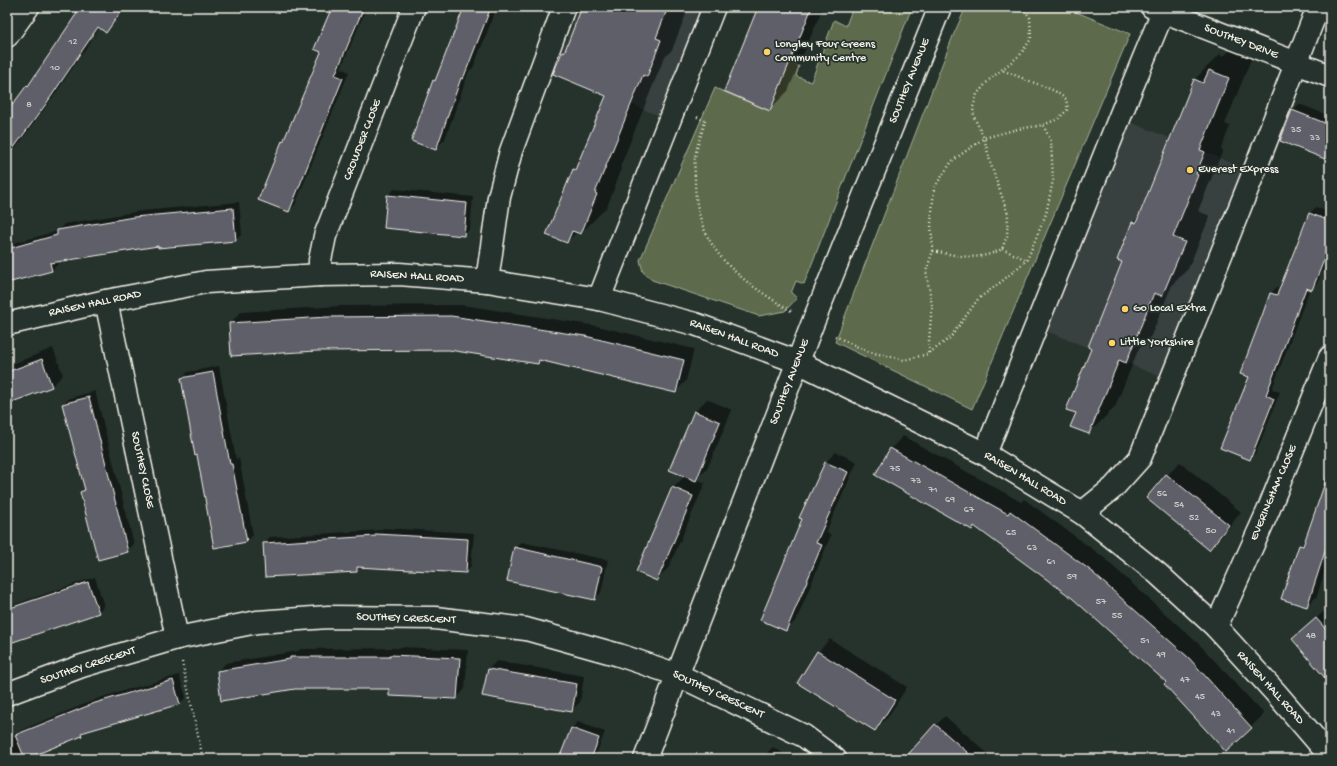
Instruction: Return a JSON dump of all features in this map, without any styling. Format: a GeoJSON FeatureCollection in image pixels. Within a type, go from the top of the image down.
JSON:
{"type":"FeatureCollection","features":[{"type":"Feature","properties":{"kind":"street"},"geometry":{"type":"LineString","coordinates":[[7,36],[28,7]]}},
{"type":"Feature","properties":{"kind":"street","name":"CROWDER CLOSE"},"geometry":{"type":"LineString","coordinates":[[320,275],[320,260],[325,236],[414,7]]}},
{"type":"Feature","properties":{"kind":"street"},"geometry":{"type":"LineString","coordinates":[[487,281],[498,197],[511,151],[564,7]]}},
{"type":"Feature","properties":{"kind":"street"},"geometry":{"type":"LineString","coordinates":[[599,299],[714,7]]}},
{"type":"Feature","properties":{"kind":"street","name":"SOUTHEY AVENUE"},"geometry":{"type":"LineString","coordinates":[[646,759],[812,325],[940,7]]}},
{"type":"Feature","properties":{"kind":"street"},"geometry":{"type":"LineString","coordinates":[[1082,513],[1113,488],[1140,458],[1318,7]]}},
{"type":"Feature","properties":{"kind":"street"},"geometry":{"type":"LineString","coordinates":[[985,454],[1129,94],[1160,8]]}},
{"type":"Feature","properties":{"kind":"street","name":"SOUTHEY DRIVE"},"geometry":{"type":"LineString","coordinates":[[1160,8],[1330,76]]}},
{"type":"Feature","properties":{"kind":"street","name":"RAISEN HALL ROAD"},"geometry":{"type":"LineString","coordinates":[[7,324],[106,301],[206,282],[320,275],[399,274],[487,281],[599,299],[695,324],[798,362],[985,454],[1082,513],[1157,573],[1216,627],[1330,756]]}},
{"type":"Feature","properties":{"kind":"street","name":"SOUTHEY CLOSE"},"geometry":{"type":"LineString","coordinates":[[106,301],[177,638]]}},
{"type":"Feature","properties":{"kind":"street","name":"EVERINGHAM CLOSE"},"geometry":{"type":"LineString","coordinates":[[1216,627],[1268,511],[1330,357]]}},
{"type":"Feature","properties":{"kind":"street","name":"SOUTHEY CRESCENT"},"geometry":{"type":"LineString","coordinates":[[7,694],[82,666],[177,638],[257,622],[328,617],[435,618],[526,629],[619,655],[678,675],[804,736],[835,759]]}},
{"type":"Feature","properties":{"kind":"path"},"geometry":{"type":"LineString","coordinates":[[933,251],[970,258],[991,255],[1002,249],[1007,236],[1008,214],[991,166],[984,138],[974,117],[973,107],[977,94],[989,80],[1020,54],[1031,39],[1030,18],[1023,7]]}},
{"type":"Feature","properties":{"kind":"path"},"geometry":{"type":"LineString","coordinates":[[928,354],[932,305],[926,271],[933,251],[931,224],[934,188],[952,161],[984,138],[1058,119],[1068,109],[1066,99],[1055,91],[1002,70]]}},
{"type":"Feature","properties":{"kind":"path"},"geometry":{"type":"LineString","coordinates":[[675,107],[705,121],[695,157],[696,190],[700,220],[713,246],[731,269],[753,287],[812,325],[866,351],[904,360],[928,354],[950,338],[978,299],[1027,260],[1046,214],[1053,180],[1051,141],[1043,124]]}},
{"type":"Feature","properties":{"kind":"path"},"geometry":{"type":"LineString","coordinates":[[1002,249],[1027,260]]}},
{"type":"Feature","properties":{"kind":"path"},"geometry":{"type":"LineString","coordinates":[[177,638],[203,759]]}},
{"type":"Feature","properties":{"kind":"shaded area"},"geometry":{"type":"Polygon","coordinates":[[[580,7],[714,7],[670,120],[553,74],[580,7]]]}},
{"type":"Feature","properties":{"kind":"shaded area"},"geometry":{"type":"Polygon","coordinates":[[[1120,118],[1254,172],[1171,381],[1036,327],[1120,118]]]}},
{"type":"Feature","properties":{"kind":"green space"},"geometry":{"type":"Polygon","coordinates":[[[853,7],[912,7],[804,284],[796,281],[791,293],[797,298],[785,311],[759,316],[652,280],[643,272],[640,260],[715,88],[770,111],[789,62],[799,66],[796,76],[811,82],[834,20],[846,26],[853,7]]]}},
{"type":"Feature","properties":{"kind":"green space"},"geometry":{"type":"Polygon","coordinates":[[[966,7],[1064,7],[1130,34],[972,409],[835,342],[953,36],[966,7]]]}},
{"type":"Feature","properties":{"kind":"building"},"geometry":{"type":"Polygon","coordinates":[[[69,7],[124,7],[106,33],[98,27],[46,104],[7,157],[7,112],[27,85],[28,86],[77,13],[69,7]]]}},
{"type":"Feature","properties":{"kind":"building"},"geometry":{"type":"Polygon","coordinates":[[[332,7],[364,7],[335,75],[343,78],[289,212],[258,200],[321,52],[314,49],[332,7]]]}},
{"type":"Feature","properties":{"kind":"building"},"geometry":{"type":"Polygon","coordinates":[[[464,7],[491,7],[463,79],[461,78],[436,150],[411,141],[433,80],[435,81],[464,7]]]}},
{"type":"Feature","properties":{"kind":"building"},"geometry":{"type":"Polygon","coordinates":[[[582,7],[668,7],[656,38],[661,40],[647,77],[643,75],[595,193],[597,194],[581,234],[572,231],[567,243],[546,235],[573,169],[575,170],[606,96],[553,74],[562,52],[564,53],[582,7]]]}},
{"type":"Feature","properties":{"kind":"building","name":"Longley Four Greens Community Centre"},"geometry":{"type":"Polygon","coordinates":[[[758,7],[812,7],[770,111],[724,91],[758,7]]]}},
{"type":"Feature","properties":{"kind":"building"},"geometry":{"type":"Polygon","coordinates":[[[1209,70],[1229,78],[1200,150],[1205,152],[1196,174],[1198,175],[1173,237],[1185,242],[1162,296],[1154,293],[1126,363],[1119,360],[1089,434],[1070,427],[1076,413],[1066,410],[1091,349],[1088,347],[1122,262],[1117,260],[1132,222],[1136,223],[1194,79],[1203,83],[1209,70]]]}},
{"type":"Feature","properties":{"kind":"building"},"geometry":{"type":"Polygon","coordinates":[[[1292,110],[1330,125],[1330,161],[1280,141],[1292,110]]]}},
{"type":"Feature","properties":{"kind":"building"},"geometry":{"type":"Polygon","coordinates":[[[387,195],[467,203],[464,236],[384,228],[387,195]]]}},
{"type":"Feature","properties":{"kind":"building"},"geometry":{"type":"Polygon","coordinates":[[[233,208],[236,241],[158,248],[158,246],[50,263],[52,271],[7,283],[7,249],[57,235],[57,230],[134,217],[233,208]]]}},
{"type":"Feature","properties":{"kind":"building"},"geometry":{"type":"Polygon","coordinates":[[[1309,213],[1330,221],[1330,245],[1312,290],[1306,288],[1266,395],[1274,399],[1250,460],[1220,448],[1249,377],[1240,374],[1270,293],[1277,295],[1309,213]]]}},
{"type":"Feature","properties":{"kind":"building"},"geometry":{"type":"Polygon","coordinates":[[[451,316],[585,336],[684,360],[676,393],[539,360],[538,364],[449,350],[317,351],[231,356],[229,323],[327,317],[451,316]]]}},
{"type":"Feature","properties":{"kind":"building"},"geometry":{"type":"Polygon","coordinates":[[[42,359],[52,387],[7,404],[7,372],[42,359]]]}},
{"type":"Feature","properties":{"kind":"building"},"geometry":{"type":"Polygon","coordinates":[[[213,372],[230,464],[232,464],[247,542],[214,548],[181,378],[213,372]]]}},
{"type":"Feature","properties":{"kind":"building"},"geometry":{"type":"Polygon","coordinates":[[[89,397],[128,552],[98,560],[80,492],[85,490],[62,404],[89,397]]]}},
{"type":"Feature","properties":{"kind":"building"},"geometry":{"type":"Polygon","coordinates":[[[694,411],[720,422],[696,481],[669,470],[694,411]]]}},
{"type":"Feature","properties":{"kind":"building"},"geometry":{"type":"Polygon","coordinates":[[[890,448],[1008,514],[1010,511],[1094,573],[1189,658],[1252,728],[1226,752],[1164,684],[1166,682],[1072,598],[974,526],[972,530],[875,475],[890,448]]]}},
{"type":"Feature","properties":{"kind":"building"},"geometry":{"type":"Polygon","coordinates":[[[825,462],[848,472],[816,543],[822,545],[786,631],[760,620],[802,519],[799,518],[825,462]]]}},
{"type":"Feature","properties":{"kind":"building"},"geometry":{"type":"Polygon","coordinates":[[[1166,474],[1229,525],[1209,550],[1146,498],[1166,474]]]}},
{"type":"Feature","properties":{"kind":"building"},"geometry":{"type":"Polygon","coordinates":[[[1327,477],[1330,478],[1330,536],[1307,607],[1281,599],[1299,545],[1303,546],[1327,477]]]}},
{"type":"Feature","properties":{"kind":"building"},"geometry":{"type":"Polygon","coordinates":[[[672,487],[693,496],[657,581],[636,572],[672,487]]]}},
{"type":"Feature","properties":{"kind":"building"},"geometry":{"type":"Polygon","coordinates":[[[376,534],[468,539],[466,573],[357,567],[357,572],[265,577],[263,543],[376,536],[376,534]]]}},
{"type":"Feature","properties":{"kind":"building"},"geometry":{"type":"Polygon","coordinates":[[[514,547],[602,567],[595,600],[507,581],[514,547]]]}},
{"type":"Feature","properties":{"kind":"building"},"geometry":{"type":"Polygon","coordinates":[[[88,582],[99,613],[7,644],[7,609],[88,582]]]}},
{"type":"Feature","properties":{"kind":"building"},"geometry":{"type":"Polygon","coordinates":[[[1316,618],[1330,634],[1330,684],[1292,639],[1316,618]]]}},
{"type":"Feature","properties":{"kind":"building"},"geometry":{"type":"Polygon","coordinates":[[[817,651],[895,700],[875,731],[797,683],[817,651]]]}},
{"type":"Feature","properties":{"kind":"building"},"geometry":{"type":"Polygon","coordinates":[[[390,655],[460,658],[457,699],[389,696],[389,689],[295,689],[221,701],[217,671],[290,659],[290,657],[390,657],[390,655]]]}},
{"type":"Feature","properties":{"kind":"building"},"geometry":{"type":"Polygon","coordinates":[[[488,669],[577,684],[572,712],[482,696],[488,669]]]}},
{"type":"Feature","properties":{"kind":"building"},"geometry":{"type":"Polygon","coordinates":[[[173,680],[180,704],[81,733],[82,736],[25,759],[15,735],[95,703],[173,680]]]}},
{"type":"Feature","properties":{"kind":"building"},"geometry":{"type":"Polygon","coordinates":[[[935,724],[952,739],[975,759],[904,759],[935,724]]]}},
{"type":"Feature","properties":{"kind":"building"},"geometry":{"type":"Polygon","coordinates":[[[571,728],[599,738],[591,759],[559,759],[571,728]]]}},
{"type":"Feature","properties":{"kind":"place","name":"Longley Four Greens Community Centre"},"geometry":{"type":"Point","coordinates":[767,52]}},
{"type":"Feature","properties":{"kind":"place","name":"Everest Express"},"geometry":{"type":"Point","coordinates":[1190,170]}},
{"type":"Feature","properties":{"kind":"place","name":"Go Local Extra"},"geometry":{"type":"Point","coordinates":[1125,309]}},
{"type":"Feature","properties":{"kind":"place","name":"Little Yorkshire"},"geometry":{"type":"Point","coordinates":[1112,343]}}]}
